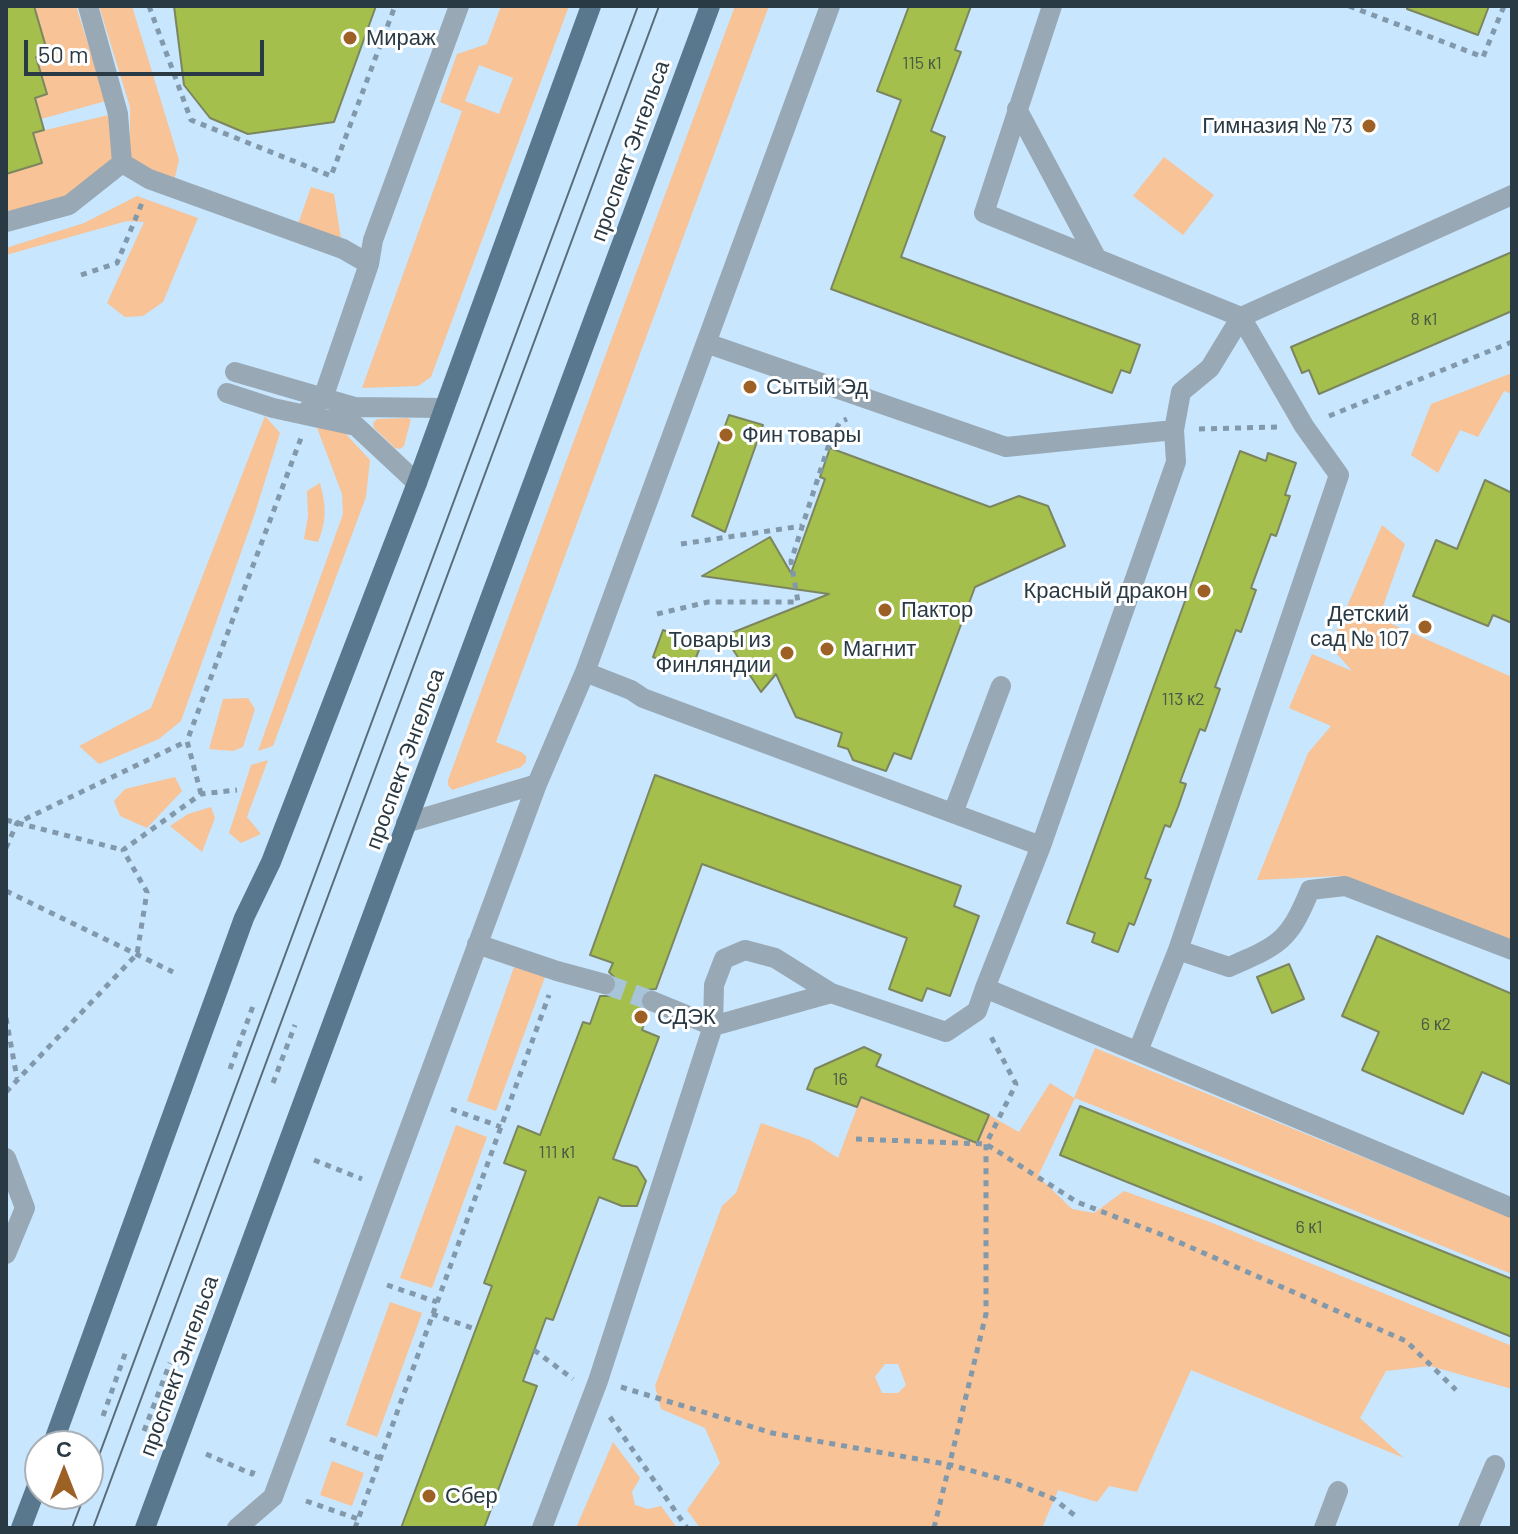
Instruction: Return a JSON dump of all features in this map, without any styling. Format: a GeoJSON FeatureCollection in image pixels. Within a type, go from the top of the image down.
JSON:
{"type":"FeatureCollection","features":[{"type":"Feature","properties":{"kind":"main road"},"geometry":{"type":"LineString","coordinates":[[58,1430],[244,918],[271,862],[417,483],[591,6]]}},
{"type":"Feature","properties":{"kind":"main road","name":"проспект Энгельса"},"geometry":{"type":"LineString","coordinates":[[145,1528],[710,6]]}},
{"type":"Feature","properties":{"kind":"street"},"geometry":{"type":"LineString","coordinates":[[88,6],[118,114],[122,163]]}},
{"type":"Feature","properties":{"kind":"street"},"geometry":{"type":"LineString","coordinates":[[303,414],[323,398],[369,264],[373,240],[459,6]]}},
{"type":"Feature","properties":{"kind":"street"},"geometry":{"type":"LineString","coordinates":[[237,1528],[273,1497],[537,784],[585,672],[830,6]]}},
{"type":"Feature","properties":{"kind":"street"},"geometry":{"type":"LineString","coordinates":[[1052,6],[984,213],[1241,317],[1304,426],[1339,475],[1178,950],[1138,1051]]}},
{"type":"Feature","properties":{"kind":"street"},"geometry":{"type":"LineString","coordinates":[[1017,109],[1097,259]]}},
{"type":"Feature","properties":{"kind":"street"},"geometry":{"type":"LineString","coordinates":[[122,163],[149,179],[343,249],[369,264]]}},
{"type":"Feature","properties":{"kind":"street"},"geometry":{"type":"LineString","coordinates":[[6,222],[69,205],[122,163]]}},
{"type":"Feature","properties":{"kind":"street"},"geometry":{"type":"LineString","coordinates":[[542,1528],[596,1387],[713,1026],[714,985],[724,959],[745,950],[775,958],[831,993],[946,1032],[977,1011],[1041,846],[1176,462],[1174,430],[1181,392],[1210,368],[1241,317],[1512,195]]}},
{"type":"Feature","properties":{"kind":"street"},"geometry":{"type":"LineString","coordinates":[[706,343],[1006,447],[1174,430]]}},
{"type":"Feature","properties":{"kind":"street"},"geometry":{"type":"LineString","coordinates":[[235,372],[355,407],[444,408]]}},
{"type":"Feature","properties":{"kind":"street"},"geometry":{"type":"LineString","coordinates":[[227,393],[356,426],[417,483]]}},
{"type":"Feature","properties":{"kind":"street"},"geometry":{"type":"LineString","coordinates":[[585,672],[643,698],[1041,846]]}},
{"type":"Feature","properties":{"kind":"street"},"geometry":{"type":"LineString","coordinates":[[953,813],[1001,686]]}},
{"type":"Feature","properties":{"kind":"street"},"geometry":{"type":"LineString","coordinates":[[406,823],[537,784]]}},
{"type":"Feature","properties":{"kind":"street"},"geometry":{"type":"LineString","coordinates":[[1178,950],[1229,967],[1270,949],[1296,924],[1310,890],[1345,886],[1512,950]]}},
{"type":"Feature","properties":{"kind":"street"},"geometry":{"type":"LineString","coordinates":[[477,944],[605,984]]}},
{"type":"Feature","properties":{"kind":"street"},"geometry":{"type":"LineString","coordinates":[[985,988],[1512,1208]]}},
{"type":"Feature","properties":{"kind":"street"},"geometry":{"type":"LineString","coordinates":[[652,1001],[713,1026],[831,993]]}},
{"type":"Feature","properties":{"kind":"street"},"geometry":{"type":"LineString","coordinates":[[6,1158],[25,1208],[6,1254]]}},
{"type":"Feature","properties":{"kind":"street"},"geometry":{"type":"LineString","coordinates":[[1468,1528],[1495,1465]]}},
{"type":"Feature","properties":{"kind":"street"},"geometry":{"type":"LineString","coordinates":[[1324,1528],[1338,1491]]}},
{"type":"Feature","properties":{"kind":"path"},"geometry":{"type":"LineString","coordinates":[[149,6],[191,120],[331,176],[395,6]]}},
{"type":"Feature","properties":{"kind":"path"},"geometry":{"type":"LineString","coordinates":[[1349,6],[1483,57],[1504,6]]}},
{"type":"Feature","properties":{"kind":"path"},"geometry":{"type":"LineString","coordinates":[[81,275],[117,263],[146,195],[149,179]]}},
{"type":"Feature","properties":{"kind":"path"},"geometry":{"type":"LineString","coordinates":[[1174,430],[1304,426],[1512,342]]}},
{"type":"Feature","properties":{"kind":"path"},"geometry":{"type":"LineString","coordinates":[[201,794],[187,741],[302,440],[300,425],[303,414]]}},
{"type":"Feature","properties":{"kind":"path"},"geometry":{"type":"LineString","coordinates":[[657,614],[708,602],[798,602],[791,561],[831,438],[840,422],[850,418]]}},
{"type":"Feature","properties":{"kind":"path"},"geometry":{"type":"LineString","coordinates":[[681,544],[802,526]]}},
{"type":"Feature","properties":{"kind":"path"},"geometry":{"type":"LineString","coordinates":[[6,848],[17,823],[187,741]]}},
{"type":"Feature","properties":{"kind":"path"},"geometry":{"type":"LineString","coordinates":[[123,850],[201,794],[237,790]]}},
{"type":"Feature","properties":{"kind":"path"},"geometry":{"type":"LineString","coordinates":[[6,820],[123,850],[147,892],[137,954],[6,1092]]}},
{"type":"Feature","properties":{"kind":"path"},"geometry":{"type":"LineString","coordinates":[[6,891],[173,972]]}},
{"type":"Feature","properties":{"kind":"path"},"geometry":{"type":"LineString","coordinates":[[355,1528],[557,971]]}},
{"type":"Feature","properties":{"kind":"path"},"geometry":{"type":"LineString","coordinates":[[230,1069],[253,1006]]}},
{"type":"Feature","properties":{"kind":"path"},"geometry":{"type":"LineString","coordinates":[[934,1528],[986,1314],[986,1144],[1016,1084],[977,1011]]}},
{"type":"Feature","properties":{"kind":"path"},"geometry":{"type":"LineString","coordinates":[[6,1018],[17,1078]]}},
{"type":"Feature","properties":{"kind":"path"},"geometry":{"type":"LineString","coordinates":[[273,1083],[295,1025]]}},
{"type":"Feature","properties":{"kind":"path"},"geometry":{"type":"LineString","coordinates":[[451,1109],[501,1127]]}},
{"type":"Feature","properties":{"kind":"path"},"geometry":{"type":"LineString","coordinates":[[856,1139],[986,1144],[1077,1202],[1160,1234],[1406,1341],[1456,1390]]}},
{"type":"Feature","properties":{"kind":"path"},"geometry":{"type":"LineString","coordinates":[[314,1160],[362,1179]]}},
{"type":"Feature","properties":{"kind":"path"},"geometry":{"type":"LineString","coordinates":[[387,1285],[437,1302]]}},
{"type":"Feature","properties":{"kind":"path"},"geometry":{"type":"LineString","coordinates":[[432,1314],[475,1329]]}},
{"type":"Feature","properties":{"kind":"path"},"geometry":{"type":"LineString","coordinates":[[534,1350],[596,1387],[772,1433],[951,1465],[1032,1489],[1054,1499],[1078,1518]]}},
{"type":"Feature","properties":{"kind":"path"},"geometry":{"type":"LineString","coordinates":[[103,1416],[126,1351]]}},
{"type":"Feature","properties":{"kind":"path"},"geometry":{"type":"LineString","coordinates":[[144,1431],[170,1363]]}},
{"type":"Feature","properties":{"kind":"path"},"geometry":{"type":"LineString","coordinates":[[596,1387],[687,1528]]}},
{"type":"Feature","properties":{"kind":"path"},"geometry":{"type":"LineString","coordinates":[[330,1439],[380,1458]]}},
{"type":"Feature","properties":{"kind":"path"},"geometry":{"type":"LineString","coordinates":[[206,1454],[252,1474]]}},
{"type":"Feature","properties":{"kind":"path"},"geometry":{"type":"LineString","coordinates":[[306,1501],[359,1519]]}},
{"type":"Feature","properties":{"kind":"shaded area"},"geometry":{"type":"Polygon","coordinates":[[[34,6],[76,6],[106,101],[41,119],[35,98],[47,94],[36,57],[48,53],[34,6]]]}},
{"type":"Feature","properties":{"kind":"shaded area"},"geometry":{"type":"Polygon","coordinates":[[[99,6],[132,6],[179,160],[174,181],[130,158],[130,107],[99,6]]]}},
{"type":"Feature","properties":{"kind":"shaded area"},"geometry":{"type":"Polygon","coordinates":[[[501,6],[569,6],[431,377],[418,386],[362,388],[462,111],[440,102],[457,54],[487,44],[501,6]],[[479,65],[465,101],[499,114],[513,78],[479,65]]]}},
{"type":"Feature","properties":{"kind":"shaded area"},"geometry":{"type":"Polygon","coordinates":[[[735,6],[769,6],[496,742],[521,752],[526,756],[526,762],[521,767],[452,790],[448,780],[735,6]]]}},
{"type":"Feature","properties":{"kind":"shaded area"},"geometry":{"type":"Polygon","coordinates":[[[113,114],[117,161],[67,201],[6,217],[6,174],[42,163],[33,133],[113,114]]]}},
{"type":"Feature","properties":{"kind":"shaded area"},"geometry":{"type":"Polygon","coordinates":[[[1164,157],[1214,195],[1183,235],[1133,196],[1164,157]]]}},
{"type":"Feature","properties":{"kind":"shaded area"},"geometry":{"type":"Polygon","coordinates":[[[311,187],[334,194],[342,245],[297,227],[311,187]]]}},
{"type":"Feature","properties":{"kind":"shaded area"},"geometry":{"type":"Polygon","coordinates":[[[137,196],[198,218],[163,302],[143,316],[125,317],[107,303],[144,222],[127,221],[6,255],[6,248],[84,223],[137,196]]]}},
{"type":"Feature","properties":{"kind":"shaded area"},"geometry":{"type":"Polygon","coordinates":[[[1512,373],[1512,394],[1504,391],[1478,437],[1460,430],[1438,473],[1411,455],[1431,404],[1512,373]]]}},
{"type":"Feature","properties":{"kind":"shaded area"},"geometry":{"type":"Polygon","coordinates":[[[265,416],[280,433],[181,721],[159,739],[99,764],[79,746],[151,708],[265,416]]]}},
{"type":"Feature","properties":{"kind":"shaded area"},"geometry":{"type":"Polygon","coordinates":[[[377,419],[411,419],[404,446],[400,449],[374,428],[373,423],[377,419]]]}},
{"type":"Feature","properties":{"kind":"shaded area"},"geometry":{"type":"Polygon","coordinates":[[[316,425],[344,432],[370,460],[366,497],[273,746],[258,751],[343,514],[342,494],[316,425]]]}},
{"type":"Feature","properties":{"kind":"shaded area"},"geometry":{"type":"Polygon","coordinates":[[[320,483],[325,513],[318,542],[304,539],[308,516],[307,491],[320,483]]]}},
{"type":"Feature","properties":{"kind":"shaded area"},"geometry":{"type":"Polygon","coordinates":[[[1382,525],[1405,544],[1381,612],[1387,622],[1512,677],[1512,944],[1340,876],[1257,880],[1308,753],[1331,726],[1289,708],[1312,654],[1352,671],[1330,646],[1382,525]]]}},
{"type":"Feature","properties":{"kind":"shaded area"},"geometry":{"type":"Polygon","coordinates":[[[248,698],[255,709],[243,747],[233,751],[209,749],[223,699],[248,698]]]}},
{"type":"Feature","properties":{"kind":"shaded area"},"geometry":{"type":"Polygon","coordinates":[[[268,760],[247,817],[261,834],[241,843],[229,833],[251,765],[268,760]]]}},
{"type":"Feature","properties":{"kind":"shaded area"},"geometry":{"type":"Polygon","coordinates":[[[175,777],[182,791],[147,828],[120,816],[114,801],[125,789],[175,777]]]}},
{"type":"Feature","properties":{"kind":"shaded area"},"geometry":{"type":"Polygon","coordinates":[[[211,807],[215,818],[202,852],[170,826],[188,814],[211,807]]]}},
{"type":"Feature","properties":{"kind":"shaded area"},"geometry":{"type":"Polygon","coordinates":[[[514,967],[545,977],[496,1111],[467,1101],[514,967]]]}},
{"type":"Feature","properties":{"kind":"shaded area"},"geometry":{"type":"Polygon","coordinates":[[[1095,1048],[1512,1218],[1512,1274],[1075,1098],[1038,1176],[1072,1209],[1094,1213],[1124,1191],[1210,1222],[1512,1346],[1512,1389],[1430,1366],[1386,1371],[1360,1418],[1404,1458],[1191,1370],[1137,1492],[1109,1486],[1097,1502],[1058,1490],[1042,1528],[700,1528],[687,1510],[720,1463],[705,1428],[661,1409],[655,1386],[722,1206],[736,1193],[761,1123],[810,1140],[838,1158],[861,1097],[977,1143],[989,1115],[1019,1132],[1050,1083],[1074,1098],[1095,1048]],[[885,1364],[875,1377],[882,1393],[898,1393],[906,1385],[898,1364],[885,1364]]]}},
{"type":"Feature","properties":{"kind":"shaded area"},"geometry":{"type":"Polygon","coordinates":[[[456,1125],[487,1137],[432,1288],[400,1278],[456,1125]]]}},
{"type":"Feature","properties":{"kind":"shaded area"},"geometry":{"type":"Polygon","coordinates":[[[390,1302],[422,1313],[377,1437],[346,1425],[390,1302]]]}},
{"type":"Feature","properties":{"kind":"shaded area"},"geometry":{"type":"Polygon","coordinates":[[[613,1442],[640,1478],[632,1492],[635,1505],[648,1509],[661,1506],[677,1528],[576,1528],[613,1442]]]}},
{"type":"Feature","properties":{"kind":"shaded area"},"geometry":{"type":"Polygon","coordinates":[[[332,1461],[364,1473],[352,1506],[320,1495],[332,1461]]]}},
{"type":"Feature","properties":{"kind":"building"},"geometry":{"type":"Polygon","coordinates":[[[6,6],[34,6],[48,54],[36,57],[47,94],[35,98],[44,130],[33,133],[42,163],[6,174],[6,6]]]}},
{"type":"Feature","properties":{"kind":"building"},"geometry":{"type":"Polygon","coordinates":[[[174,6],[376,6],[334,122],[248,134],[210,118],[184,85],[174,6]]]}},
{"type":"Feature","properties":{"kind":"building"},"geometry":{"type":"Polygon","coordinates":[[[909,6],[971,6],[955,50],[961,52],[931,131],[945,137],[901,257],[1140,345],[1130,373],[1121,370],[1112,393],[831,289],[901,100],[877,91],[909,6]]]}},
{"type":"Feature","properties":{"kind":"building"},"geometry":{"type":"Polygon","coordinates":[[[1407,6],[1489,6],[1478,35],[1407,9],[1407,6]]]}},
{"type":"Feature","properties":{"kind":"building"},"geometry":{"type":"Polygon","coordinates":[[[1512,252],[1512,311],[1319,394],[1309,370],[1302,373],[1291,347],[1512,252]]]}},
{"type":"Feature","properties":{"kind":"building"},"geometry":{"type":"Polygon","coordinates":[[[729,415],[763,425],[725,532],[692,516],[729,415]]]}},
{"type":"Feature","properties":{"kind":"building","name":"Пактор"},"geometry":{"type":"Polygon","coordinates":[[[830,448],[990,507],[1019,496],[1048,506],[1065,546],[975,587],[911,759],[894,753],[886,771],[853,760],[848,749],[838,746],[842,733],[796,717],[776,674],[761,692],[724,636],[829,594],[702,576],[770,537],[791,573],[825,479],[820,477],[830,448]]]}},
{"type":"Feature","properties":{"kind":"building"},"geometry":{"type":"Polygon","coordinates":[[[1240,451],[1266,461],[1268,453],[1296,463],[1285,495],[1290,496],[1276,536],[1271,534],[1251,588],[1256,590],[1241,632],[1236,630],[1215,687],[1220,689],[1205,731],[1200,729],[1180,782],[1186,784],[1178,807],[1170,827],[1165,825],[1145,878],[1151,880],[1134,925],[1129,923],[1118,952],[1092,942],[1095,933],[1067,923],[1240,451]]]}},
{"type":"Feature","properties":{"kind":"building"},"geometry":{"type":"Polygon","coordinates":[[[1485,480],[1512,493],[1512,623],[1493,615],[1488,626],[1413,596],[1436,540],[1457,549],[1485,480]]]}},
{"type":"Feature","properties":{"kind":"building"},"geometry":{"type":"Polygon","coordinates":[[[663,630],[701,645],[690,672],[653,657],[663,630]]]}},
{"type":"Feature","properties":{"kind":"building"},"geometry":{"type":"Polygon","coordinates":[[[655,775],[961,886],[954,906],[979,916],[950,996],[927,988],[922,1001],[889,989],[907,938],[702,864],[656,989],[645,990],[640,997],[641,1008],[648,1013],[642,1030],[659,1037],[613,1159],[637,1167],[646,1181],[637,1206],[622,1206],[599,1197],[553,1320],[546,1318],[523,1381],[537,1386],[484,1528],[401,1528],[492,1286],[484,1283],[526,1171],[504,1163],[518,1126],[540,1135],[583,1022],[590,1024],[600,996],[609,996],[617,988],[617,980],[609,972],[613,963],[590,955],[655,775]]]}},
{"type":"Feature","properties":{"kind":"building"},"geometry":{"type":"Polygon","coordinates":[[[1377,936],[1512,994],[1512,1085],[1482,1072],[1463,1114],[1362,1070],[1379,1032],[1342,1016],[1377,936]]]}},
{"type":"Feature","properties":{"kind":"building"},"geometry":{"type":"Polygon","coordinates":[[[1289,964],[1304,999],[1272,1013],[1257,977],[1289,964]]]}},
{"type":"Feature","properties":{"kind":"building"},"geometry":{"type":"Polygon","coordinates":[[[864,1047],[881,1055],[876,1066],[989,1115],[977,1143],[861,1097],[857,1107],[807,1089],[815,1069],[864,1047]]]}},
{"type":"Feature","properties":{"kind":"building"},"geometry":{"type":"Polygon","coordinates":[[[1080,1106],[1512,1279],[1512,1337],[1060,1155],[1080,1106]]]}},
{"type":"Feature","properties":{"kind":"tunnel"},"geometry":{"type":"LineString","coordinates":[[605,984],[652,1001]]}},
{"type":"Feature","properties":{"kind":"tram line"},"geometry":{"type":"LineString","coordinates":[[104,1442],[638,6]]}},
{"type":"Feature","properties":{"kind":"tram line"},"geometry":{"type":"LineString","coordinates":[[93,1528],[659,6]]}},
{"type":"Feature","properties":{"kind":"tram line"},"geometry":{"type":"LineString","coordinates":[[72,1528],[79,1510]]}},
{"type":"Feature","properties":{"kind":"place","name":"Мираж"},"geometry":{"type":"Point","coordinates":[350,38]}},
{"type":"Feature","properties":{"kind":"place","name":"Гимназия № 73"},"geometry":{"type":"Point","coordinates":[1369,126]}},
{"type":"Feature","properties":{"kind":"place","name":"Сытый Эд"},"geometry":{"type":"Point","coordinates":[750,387]}},
{"type":"Feature","properties":{"kind":"place","name":"Фин товары"},"geometry":{"type":"Point","coordinates":[726,435]}},
{"type":"Feature","properties":{"kind":"place","name":"Красный дракон"},"geometry":{"type":"Point","coordinates":[1204,591]}},
{"type":"Feature","properties":{"kind":"place","name":"Пактор"},"geometry":{"type":"Point","coordinates":[885,610]}},
{"type":"Feature","properties":{"kind":"place","name":"Детский сад № 107"},"geometry":{"type":"Point","coordinates":[1425,627]}},
{"type":"Feature","properties":{"kind":"place","name":"Магнит"},"geometry":{"type":"Point","coordinates":[827,649]}},
{"type":"Feature","properties":{"kind":"place","name":"Товары из Финляндии"},"geometry":{"type":"Point","coordinates":[787,653]}},
{"type":"Feature","properties":{"kind":"place","name":"СДЭК"},"geometry":{"type":"Point","coordinates":[641,1017]}},
{"type":"Feature","properties":{"kind":"place","name":"Сбер"},"geometry":{"type":"Point","coordinates":[429,1496]}}]}
